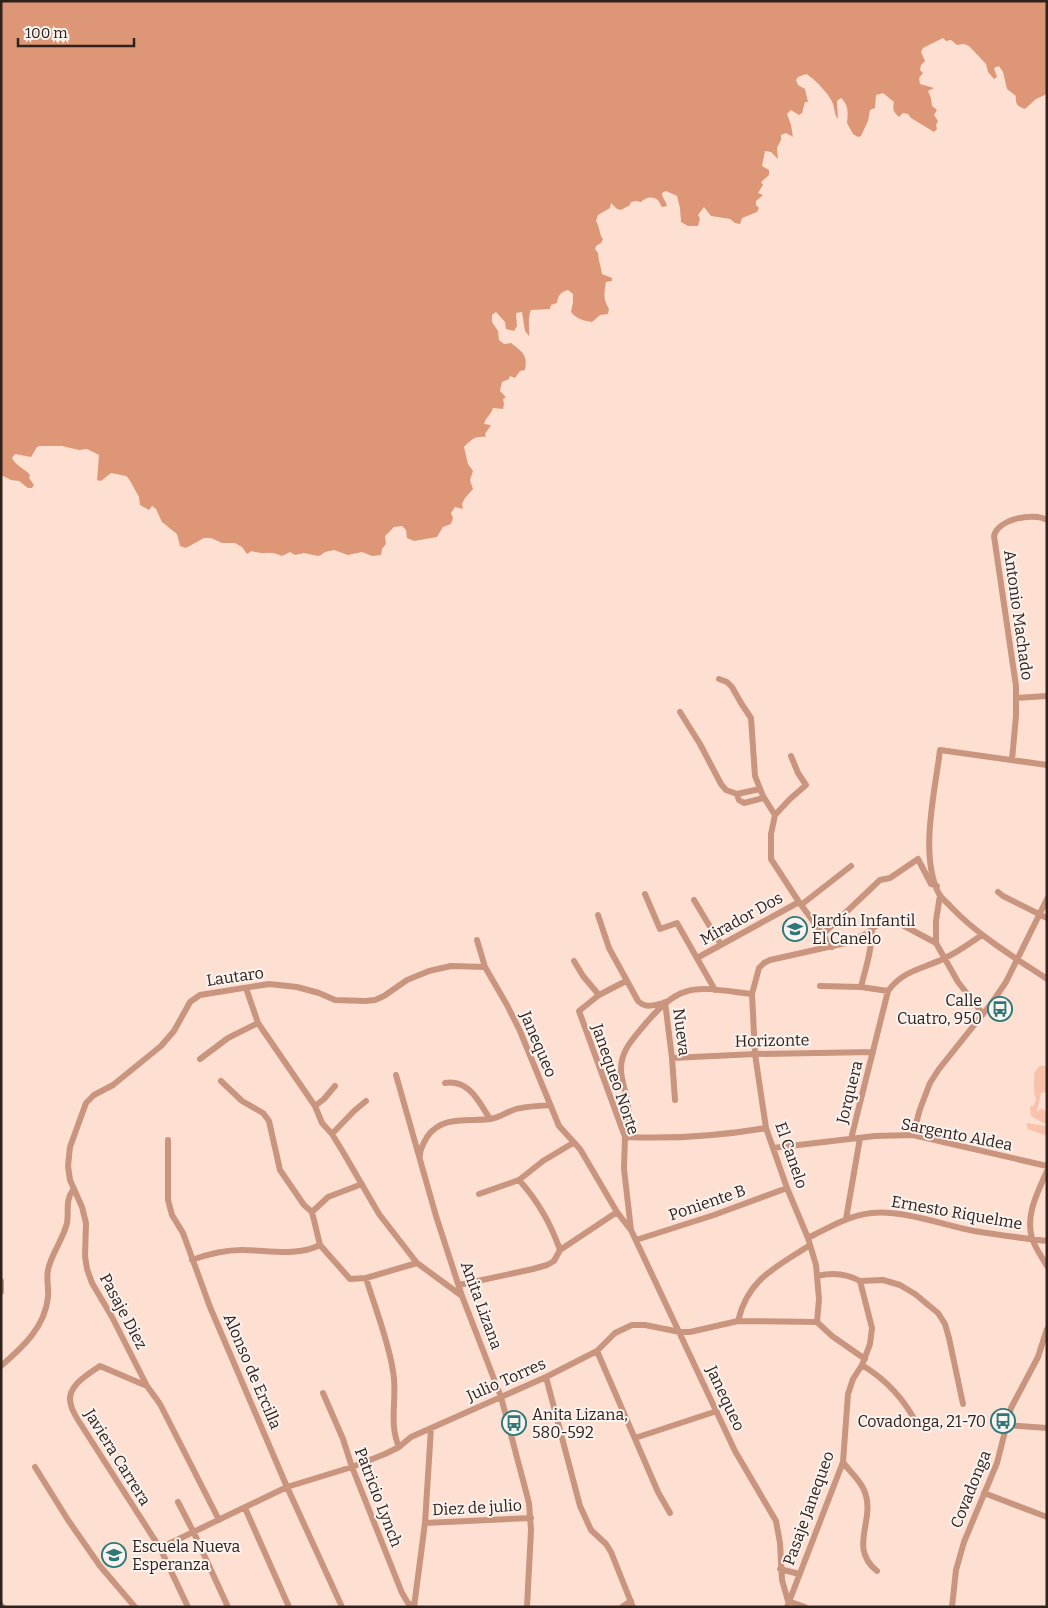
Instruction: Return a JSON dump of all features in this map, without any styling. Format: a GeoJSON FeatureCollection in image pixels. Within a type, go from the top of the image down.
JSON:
{"type":"FeatureCollection","features":[{"type":"Feature","properties":{"kind":"street","name":"Antonio Machado"},"geometry":{"type":"LineString","coordinates":[[1012,760],[1016,730],[1014,670],[995,533],[998,527],[1004,524],[1030,516],[1047,520]]}},
{"type":"Feature","properties":{"kind":"street"},"geometry":{"type":"LineString","coordinates":[[719,679],[727,682],[732,687],[740,703],[751,718],[754,769],[764,798],[775,815]]}},
{"type":"Feature","properties":{"kind":"street"},"geometry":{"type":"LineString","coordinates":[[1016,698],[1047,696]]}},
{"type":"Feature","properties":{"kind":"street"},"geometry":{"type":"LineString","coordinates":[[680,712],[726,790],[737,794],[760,789]]}},
{"type":"Feature","properties":{"kind":"street"},"geometry":{"type":"LineString","coordinates":[[1047,764],[940,750],[929,849],[932,872],[940,895],[959,916],[982,935],[1047,979]]}},
{"type":"Feature","properties":{"kind":"street"},"geometry":{"type":"LineString","coordinates":[[791,756],[806,786],[775,815],[771,834],[771,858],[800,904],[832,947],[853,941],[885,921],[895,921],[936,943],[961,988],[983,1014]]}},
{"type":"Feature","properties":{"kind":"street"},"geometry":{"type":"LineString","coordinates":[[737,794],[739,800],[744,803],[764,798]]}},
{"type":"Feature","properties":{"kind":"street"},"geometry":{"type":"LineString","coordinates":[[823,934],[880,880],[890,878],[918,859],[931,884],[937,886]]}},
{"type":"Feature","properties":{"kind":"street","name":"Mirador Dos"},"geometry":{"type":"LineString","coordinates":[[697,958],[800,904],[852,866]]}},
{"type":"Feature","properties":{"kind":"street"},"geometry":{"type":"LineString","coordinates":[[998,892],[1047,918]]}},
{"type":"Feature","properties":{"kind":"street"},"geometry":{"type":"LineString","coordinates":[[645,894],[660,929],[678,923],[714,990]]}},
{"type":"Feature","properties":{"kind":"street"},"geometry":{"type":"LineString","coordinates":[[936,943],[936,921],[940,895]]}},
{"type":"Feature","properties":{"kind":"street"},"geometry":{"type":"LineString","coordinates":[[914,1135],[920,1109],[930,1083],[1006,982],[1047,899]]}},
{"type":"Feature","properties":{"kind":"street"},"geometry":{"type":"LineString","coordinates":[[694,900],[721,945]]}},
{"type":"Feature","properties":{"kind":"street","name":"Nueva"},"geometry":{"type":"LineString","coordinates":[[598,915],[609,948],[626,981],[642,1005],[649,1006],[665,1002],[675,1100]]}},
{"type":"Feature","properties":{"kind":"street"},"geometry":{"type":"LineString","coordinates":[[861,987],[870,955],[872,929]]}},
{"type":"Feature","properties":{"kind":"street"},"geometry":{"type":"LineString","coordinates":[[820,986],[861,987],[888,992],[895,982],[905,975],[945,958],[982,935]]}},
{"type":"Feature","properties":{"kind":"street","name":"Janequeo"},"geometry":{"type":"LineString","coordinates":[[477,940],[485,967],[514,1018],[560,1126],[580,1149],[617,1212],[631,1230]]}},
{"type":"Feature","properties":{"kind":"street","name":"El Canelo"},"geometry":{"type":"LineString","coordinates":[[817,1322],[819,1299],[817,1276],[810,1245],[766,1128],[755,1054],[752,994],[760,968],[767,961],[832,947]]}},
{"type":"Feature","properties":{"kind":"street"},"geometry":{"type":"LineString","coordinates":[[574,961],[583,976],[599,995]]}},
{"type":"Feature","properties":{"kind":"street","name":"Lautaro"},"geometry":{"type":"LineString","coordinates":[[73,1190],[68,1166],[70,1146],[84,1108],[90,1099],[114,1085],[161,1046],[174,1031],[190,1002],[196,997],[269,984],[296,987],[319,993],[335,1000],[375,1000],[407,980],[429,971],[463,965],[485,967]]}},
{"type":"Feature","properties":{"kind":"street","name":"Janequeo Norte"},"geometry":{"type":"LineString","coordinates":[[626,981],[599,995],[579,1010],[624,1137],[624,1169],[631,1230],[636,1240]]}},
{"type":"Feature","properties":{"kind":"street"},"geometry":{"type":"LineString","coordinates":[[246,988],[258,1023],[315,1106],[322,1123],[332,1134],[379,1214],[417,1263],[462,1296]]}},
{"type":"Feature","properties":{"kind":"street"},"geometry":{"type":"LineString","coordinates":[[752,994],[700,988],[686,991],[665,1002],[629,1043],[622,1056],[622,1076],[628,1108],[628,1122],[624,1137],[688,1138],[766,1128]]}},
{"type":"Feature","properties":{"kind":"street","name":"Jorquera"},"geometry":{"type":"LineString","coordinates":[[851,1139],[888,992]]}},
{"type":"Feature","properties":{"kind":"street"},"geometry":{"type":"LineString","coordinates":[[200,1059],[228,1038],[258,1023]]}},
{"type":"Feature","properties":{"kind":"street","name":"Horizonte"},"geometry":{"type":"LineString","coordinates":[[672,1058],[755,1054],[873,1052]]}},
{"type":"Feature","properties":{"kind":"street","name":"Anita Lizana"},"geometry":{"type":"LineString","coordinates":[[396,1075],[436,1216],[462,1296],[501,1397],[529,1502],[531,1518],[527,1607]]}},
{"type":"Feature","properties":{"kind":"street"},"geometry":{"type":"LineString","coordinates":[[221,1081],[242,1101],[266,1116],[271,1126],[280,1170],[304,1205],[312,1212],[320,1245],[350,1279],[366,1278],[417,1263]]}},
{"type":"Feature","properties":{"kind":"street"},"geometry":{"type":"LineString","coordinates":[[445,1083],[458,1083],[467,1087],[490,1119]]}},
{"type":"Feature","properties":{"kind":"street"},"geometry":{"type":"LineString","coordinates":[[315,1106],[335,1086]]}},
{"type":"Feature","properties":{"kind":"street"},"geometry":{"type":"LineString","coordinates":[[332,1134],[366,1101]]}},
{"type":"Feature","properties":{"kind":"street"},"geometry":{"type":"LineString","coordinates":[[420,1156],[421,1149],[428,1136],[442,1124],[456,1120],[490,1119],[521,1108],[550,1105]]}},
{"type":"Feature","properties":{"kind":"street","name":"Sargento Aldea"},"geometry":{"type":"LineString","coordinates":[[773,1148],[891,1134],[914,1135],[1047,1166]]}},
{"type":"Feature","properties":{"kind":"street","name":"Jorquera"},"geometry":{"type":"LineString","coordinates":[[846,1219],[860,1138]]}},
{"type":"Feature","properties":{"kind":"street","name":"Alonso de Ercilla"},"geometry":{"type":"LineString","coordinates":[[168,1140],[168,1200],[172,1215],[183,1233],[210,1307],[287,1487],[342,1607]]}},
{"type":"Feature","properties":{"kind":"street"},"geometry":{"type":"LineString","coordinates":[[478,1194],[519,1180],[543,1161],[573,1143]]}},
{"type":"Feature","properties":{"kind":"street"},"geometry":{"type":"LineString","coordinates":[[1047,1171],[1032,1207],[1030,1226],[1032,1239],[1047,1266]]}},
{"type":"Feature","properties":{"kind":"street"},"geometry":{"type":"LineString","coordinates":[[519,1180],[545,1215],[560,1250]]}},
{"type":"Feature","properties":{"kind":"street"},"geometry":{"type":"LineString","coordinates":[[312,1212],[328,1197],[362,1184]]}},
{"type":"Feature","properties":{"kind":"street","name":"Poniente B"},"geometry":{"type":"LineString","coordinates":[[636,1240],[714,1215],[787,1188]]}},
{"type":"Feature","properties":{"kind":"street"},"geometry":{"type":"LineString","coordinates":[[1,1366],[29,1340],[38,1327],[48,1295],[48,1271],[66,1226],[68,1201],[73,1190]]}},
{"type":"Feature","properties":{"kind":"street","name":"Pasaje Diez"},"geometry":{"type":"LineString","coordinates":[[73,1190],[82,1207],[86,1223],[85,1256],[89,1276],[147,1386]]}},
{"type":"Feature","properties":{"kind":"street"},"geometry":{"type":"LineString","coordinates":[[459,1285],[547,1265],[554,1261],[560,1250],[617,1212]]}},
{"type":"Feature","properties":{"kind":"street","name":"Ernesto Riquelme"},"geometry":{"type":"LineString","coordinates":[[808,1238],[846,1219],[872,1213],[892,1213],[975,1231],[1047,1241]]}},
{"type":"Feature","properties":{"kind":"street","name":"Janequeo"},"geometry":{"type":"LineString","coordinates":[[636,1240],[735,1451],[776,1521],[780,1543],[780,1570],[788,1604]]}},
{"type":"Feature","properties":{"kind":"street"},"geometry":{"type":"LineString","coordinates":[[192,1260],[228,1251],[295,1252],[308,1250],[320,1245]]}},
{"type":"Feature","properties":{"kind":"street"},"geometry":{"type":"LineString","coordinates":[[738,1321],[746,1298],[760,1279],[772,1269],[810,1245]]}},
{"type":"Feature","properties":{"kind":"street"},"geometry":{"type":"LineString","coordinates":[[817,1276],[837,1273],[860,1281],[884,1280],[900,1285],[915,1294],[938,1313],[949,1338],[963,1404]]}},
{"type":"Feature","properties":{"kind":"street"},"geometry":{"type":"LineString","coordinates":[[366,1278],[394,1371],[393,1424],[395,1436],[400,1447]]}},
{"type":"Feature","properties":{"kind":"street"},"geometry":{"type":"LineString","coordinates":[[1,1281],[1,1292]]}},
{"type":"Feature","properties":{"kind":"street"},"geometry":{"type":"LineString","coordinates":[[860,1281],[872,1328],[870,1344],[863,1362]]}},
{"type":"Feature","properties":{"kind":"street","name":"Julio Torres"},"geometry":{"type":"LineString","coordinates":[[160,1548],[287,1487],[352,1467],[400,1447],[412,1437],[546,1377],[597,1351],[615,1333],[632,1325],[690,1332],[738,1321],[817,1322]]}},
{"type":"Feature","properties":{"kind":"street"},"geometry":{"type":"LineString","coordinates":[[817,1322],[899,1395],[918,1426]]}},
{"type":"Feature","properties":{"kind":"street","name":"Covadonga"},"geometry":{"type":"LineString","coordinates":[[952,1607],[954,1582],[959,1558],[969,1528],[997,1463],[1013,1402],[1038,1357],[1047,1329]]}},
{"type":"Feature","properties":{"kind":"street"},"geometry":{"type":"LineString","coordinates":[[597,1351],[658,1492],[670,1513]]}},
{"type":"Feature","properties":{"kind":"street","name":"Pasaje Janequeo"},"geometry":{"type":"LineString","coordinates":[[788,1604],[843,1462],[848,1394],[863,1362]]}},
{"type":"Feature","properties":{"kind":"street","name":"Javiera Carrera"},"geometry":{"type":"LineString","coordinates":[[147,1386],[100,1366],[74,1386],[70,1397],[70,1404],[78,1420],[160,1548],[188,1607]]}},
{"type":"Feature","properties":{"kind":"street"},"geometry":{"type":"LineString","coordinates":[[546,1377],[580,1506],[591,1530],[606,1544],[611,1552],[632,1604],[622,1607]]}},
{"type":"Feature","properties":{"kind":"street"},"geometry":{"type":"LineString","coordinates":[[147,1386],[160,1404],[219,1520]]}},
{"type":"Feature","properties":{"kind":"street","name":"Patricio Lynch"},"geometry":{"type":"LineString","coordinates":[[323,1393],[343,1439],[352,1467],[402,1593],[408,1603],[414,1606]]}},
{"type":"Feature","properties":{"kind":"street"},"geometry":{"type":"LineString","coordinates":[[635,1438],[717,1411]]}},
{"type":"Feature","properties":{"kind":"street"},"geometry":{"type":"LineString","coordinates":[[1006,1426],[1047,1428]]}},
{"type":"Feature","properties":{"kind":"street"},"geometry":{"type":"LineString","coordinates":[[414,1606],[424,1524],[432,1428]]}},
{"type":"Feature","properties":{"kind":"street"},"geometry":{"type":"LineString","coordinates":[[843,1462],[864,1489],[867,1509],[862,1539],[863,1549],[866,1559],[877,1571]]}},
{"type":"Feature","properties":{"kind":"street"},"geometry":{"type":"LineString","coordinates":[[35,1467],[68,1520],[100,1566],[134,1607]]}},
{"type":"Feature","properties":{"kind":"street"},"geometry":{"type":"LineString","coordinates":[[984,1493],[1047,1517]]}},
{"type":"Feature","properties":{"kind":"street"},"geometry":{"type":"LineString","coordinates":[[178,1502],[228,1607]]}},
{"type":"Feature","properties":{"kind":"street"},"geometry":{"type":"LineString","coordinates":[[245,1508],[288,1607]]}},
{"type":"Feature","properties":{"kind":"street","name":"Diez de julio"},"geometry":{"type":"LineString","coordinates":[[424,1524],[531,1518]]}},
{"type":"Feature","properties":{"kind":"street"},"geometry":{"type":"LineString","coordinates":[[780,1570],[799,1574]]}},
{"type":"Feature","properties":{"kind":"street"},"geometry":{"type":"LineString","coordinates":[[788,1604],[805,1607]]}},
{"type":"Feature","properties":{"kind":"shaded area"},"geometry":{"type":"Polygon","coordinates":[[[1,1],[1047,1],[1047,94],[1036,99],[1025,109],[1021,107],[1017,103],[1016,96],[1007,89],[1003,72],[999,66],[994,68],[997,77],[994,79],[988,72],[986,64],[969,46],[964,44],[957,45],[951,40],[946,41],[943,38],[923,48],[921,52],[925,61],[921,65],[920,70],[923,73],[919,78],[920,84],[934,88],[928,91],[932,106],[937,110],[934,115],[938,121],[937,129],[934,132],[911,118],[908,114],[903,113],[899,117],[894,111],[894,102],[883,93],[876,95],[875,108],[870,110],[868,121],[861,136],[858,137],[853,134],[847,123],[847,107],[841,98],[837,101],[838,119],[832,101],[821,87],[806,74],[798,77],[796,80],[798,85],[805,89],[808,102],[805,102],[802,113],[799,115],[791,110],[787,114],[793,137],[786,133],[781,135],[777,148],[778,159],[771,152],[765,151],[762,166],[769,170],[769,175],[761,182],[763,185],[758,193],[763,195],[756,201],[756,205],[759,208],[757,212],[742,218],[740,224],[730,219],[711,216],[704,207],[698,215],[700,219],[698,226],[688,226],[681,222],[677,196],[666,191],[662,193],[667,206],[662,207],[658,200],[651,198],[641,202],[631,202],[630,205],[621,210],[611,203],[610,208],[598,215],[596,221],[603,239],[595,249],[598,253],[602,274],[612,278],[612,281],[606,282],[605,290],[605,299],[609,309],[608,314],[600,315],[592,322],[578,318],[571,312],[573,294],[568,290],[560,294],[557,303],[551,305],[550,309],[531,310],[529,336],[525,331],[522,312],[516,313],[517,326],[514,331],[506,329],[505,322],[496,312],[492,315],[492,322],[498,331],[499,340],[504,344],[511,343],[521,351],[526,360],[525,370],[520,371],[515,378],[510,376],[509,379],[502,382],[500,391],[506,397],[503,399],[503,409],[493,408],[484,424],[491,425],[485,434],[486,437],[474,439],[464,447],[468,464],[473,471],[470,480],[473,489],[462,504],[463,509],[455,507],[451,513],[453,518],[451,524],[443,527],[437,537],[414,541],[407,538],[406,530],[402,526],[394,527],[385,536],[386,544],[382,549],[381,555],[372,556],[362,552],[348,555],[334,550],[318,556],[304,553],[295,555],[290,552],[282,556],[252,551],[247,554],[242,547],[235,543],[222,543],[211,538],[204,538],[186,548],[180,546],[177,534],[162,522],[156,509],[152,506],[149,510],[140,505],[139,497],[126,476],[111,473],[101,481],[97,480],[99,455],[87,449],[79,450],[62,446],[40,446],[37,447],[31,457],[15,454],[12,458],[30,475],[29,478],[34,485],[32,488],[28,488],[19,481],[11,480],[1,475],[1,1]]]}},
{"type":"Feature","properties":{"kind":"shaded area"},"geometry":{"type":"Polygon","coordinates":[[[1039,1066],[1047,1066],[1047,1092],[1041,1093],[1037,1112],[1042,1108],[1047,1113],[1047,1125],[1031,1116],[1030,1107],[1034,1105],[1036,1099],[1034,1093],[1034,1074],[1039,1066]]]}},
{"type":"Feature","properties":{"kind":"shaded area"},"geometry":{"type":"Polygon","coordinates":[[[1026,1123],[1047,1126],[1047,1136],[1028,1129],[1026,1123]]]}},
{"type":"Feature","properties":{"kind":"place","name":"Jardín Infantil El Canelo"},"geometry":{"type":"Point","coordinates":[795,929]}},
{"type":"Feature","properties":{"kind":"place","name":"Calle Cuatro, 950"},"geometry":{"type":"Point","coordinates":[1000,1009]}},
{"type":"Feature","properties":{"kind":"place","name":"Covadonga, 21-70"},"geometry":{"type":"Point","coordinates":[1003,1421]}},
{"type":"Feature","properties":{"kind":"place","name":"Anita Lizana, 580-592"},"geometry":{"type":"Point","coordinates":[514,1423]}},
{"type":"Feature","properties":{"kind":"place","name":"Escuela Nueva Esperanza"},"geometry":{"type":"Point","coordinates":[114,1555]}}]}
